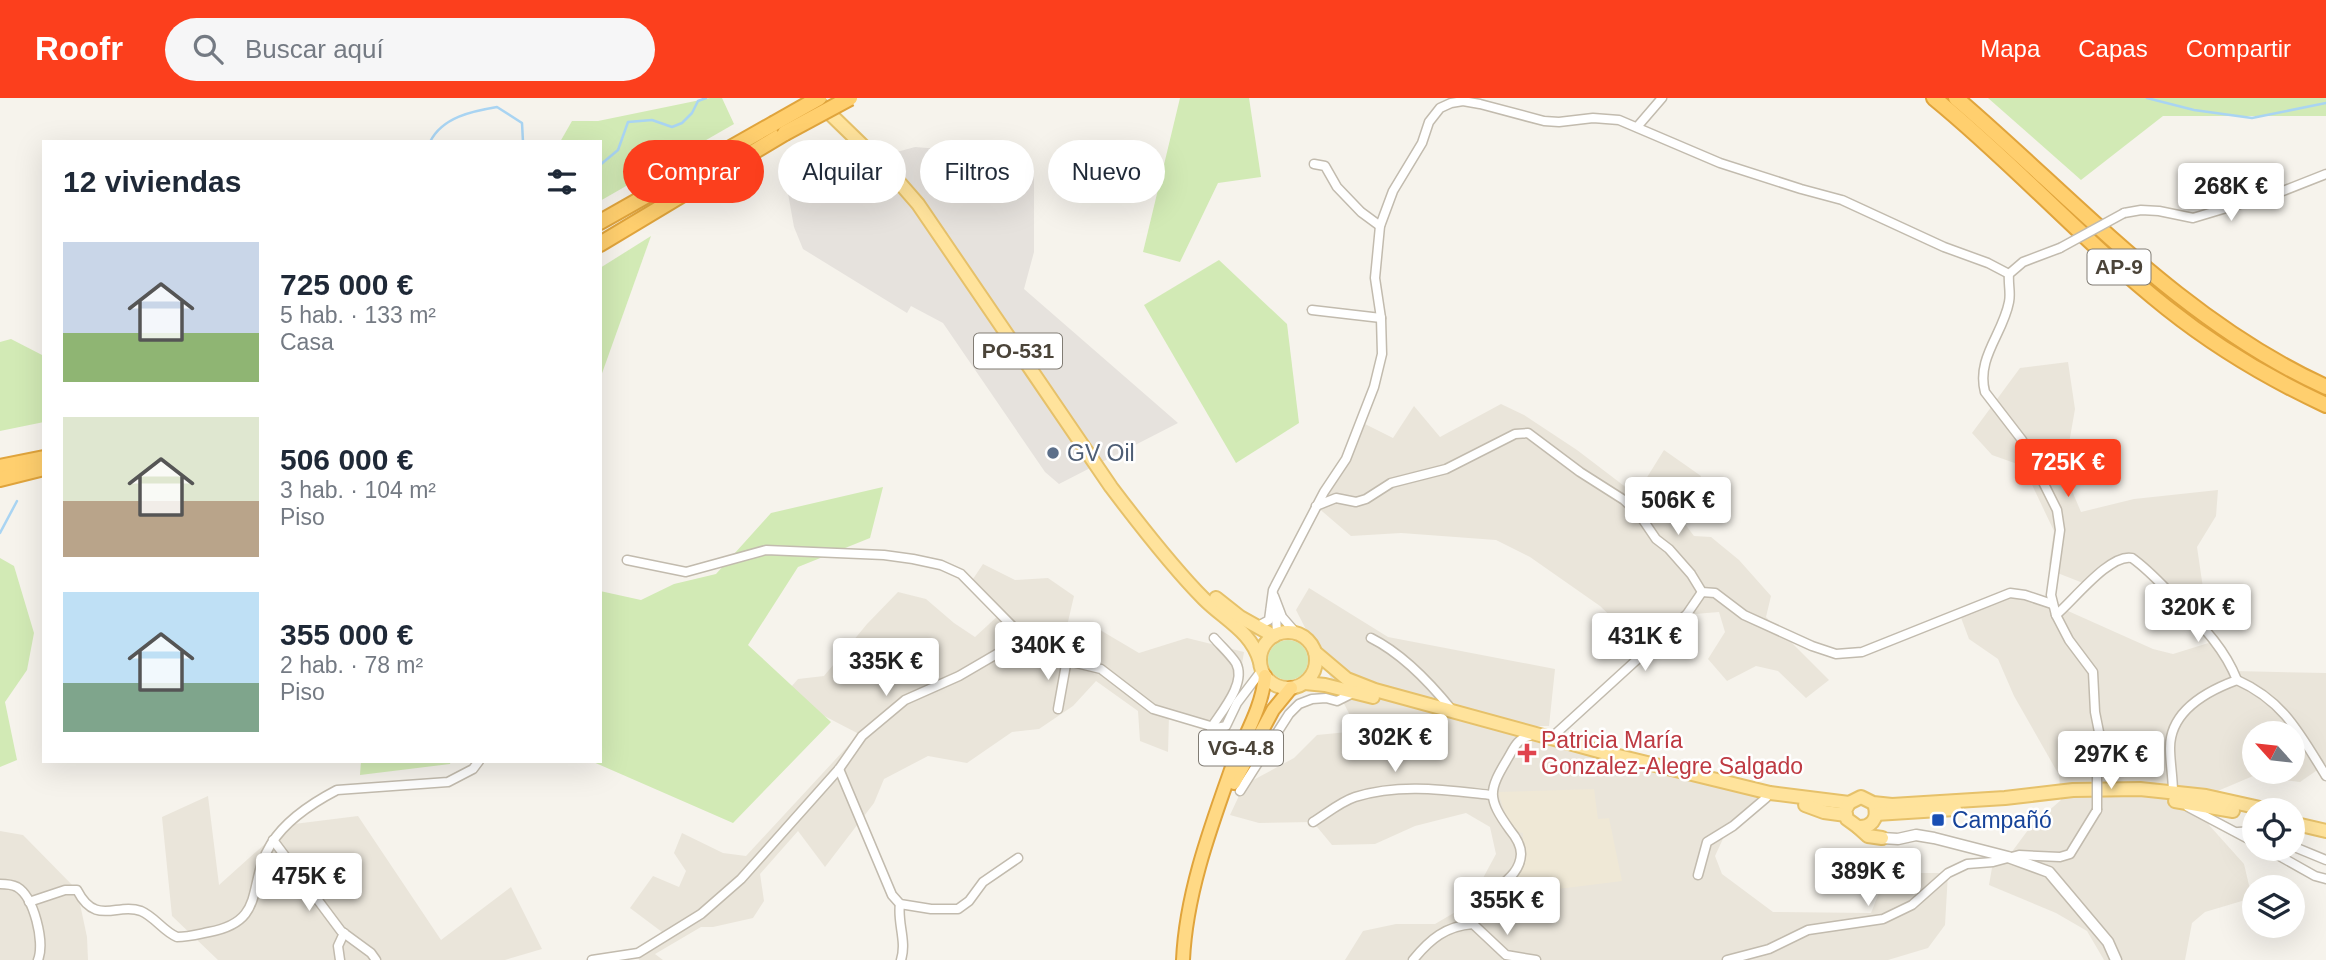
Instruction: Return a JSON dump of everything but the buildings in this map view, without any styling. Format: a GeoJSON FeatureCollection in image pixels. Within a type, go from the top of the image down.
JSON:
{"type":"FeatureCollection","features":[{"type":"Feature","properties":{"kind":"highway"},"geometry":{"type":"LineString","coordinates":[[602,243],[779,129],[819,98]]}},
{"type":"Feature","properties":{"kind":"highway"},"geometry":{"type":"LineString","coordinates":[[602,221],[779,129],[850,98]]}},
{"type":"Feature","properties":{"kind":"highway","name":"AP-9"},"geometry":{"type":"LineString","coordinates":[[1934,98],[1985,140],[2098,248],[2169,309],[2245,362],[2326,405]]}},
{"type":"Feature","properties":{"kind":"highway","name":"AP-9"},"geometry":{"type":"LineString","coordinates":[[1956,98],[2124,250],[2194,309],[2257,351],[2326,387]]}},
{"type":"Feature","properties":{"kind":"highway"},"geometry":{"type":"LineString","coordinates":[[0,467],[42,458]]}},
{"type":"Feature","properties":{"kind":"highway"},"geometry":{"type":"LineString","coordinates":[[0,479],[42,468]]}},
{"type":"Feature","properties":{"kind":"highway","name":"VG-4.8"},"geometry":{"type":"LineString","coordinates":[[1183,960],[1195,879],[1233,765],[1261,700],[1262,669]]}},
{"type":"Feature","properties":{"kind":"highway","name":"VG-4.8"},"geometry":{"type":"LineString","coordinates":[[1214,821],[1273,710],[1291,688]]}},
{"type":"Feature","properties":{"kind":"main road","name":"PO-531"},"geometry":{"type":"LineString","coordinates":[[812,98],[851,132],[918,204],[1111,487],[1204,599],[1251,640],[1257,649],[1262,669]]}},
{"type":"Feature","properties":{"kind":"main road","name":"PO-531"},"geometry":{"type":"LineString","coordinates":[[1182,573],[1256,627],[1276,635],[1296,633]]}},
{"type":"Feature","properties":{"kind":"main road"},"geometry":{"type":"LineString","coordinates":[[1296,633],[1308,640],[1315,652],[1346,679],[1426,705],[1558,736],[1770,793],[1847,810]]}},
{"type":"Feature","properties":{"kind":"main road"},"geometry":{"type":"LineString","coordinates":[[1276,635],[1263,647],[1262,669],[1279,687],[1291,688],[1310,678],[1316,666],[1315,652]]}},
{"type":"Feature","properties":{"kind":"main road"},"geometry":{"type":"LineString","coordinates":[[1304,683],[1356,692],[1515,738],[1529,736],[1663,773],[1824,812],[1847,810],[1861,797],[1874,813],[1882,838],[1868,836],[1850,823],[1847,810]]}},
{"type":"Feature","properties":{"kind":"main road"},"geometry":{"type":"LineString","coordinates":[[1874,813],[1927,812],[2091,797],[2206,796],[2242,804]]}},
{"type":"Feature","properties":{"kind":"main road"},"geometry":{"type":"LineString","coordinates":[[2175,797],[2242,812]]}},
{"type":"Feature","properties":{"kind":"main road"},"geometry":{"type":"LineString","coordinates":[[1858,827],[1868,826],[1874,813]]}},
{"type":"Feature","properties":{"kind":"main road"},"geometry":{"type":"LineString","coordinates":[[2305,818],[2326,822]]}},
{"type":"Feature","properties":{"kind":"main road"},"geometry":{"type":"LineString","coordinates":[[2305,826],[2326,831]]}},
{"type":"Feature","properties":{"kind":"street"},"geometry":{"type":"LineString","coordinates":[[1637,127],[1661,98]]}},
{"type":"Feature","properties":{"kind":"street"},"geometry":{"type":"LineString","coordinates":[[1256,627],[1269,620],[1273,590],[1317,506],[1346,459],[1374,387],[1382,354],[1381,318],[1375,278],[1380,226],[1393,191],[1417,152],[1429,122],[1440,108],[1463,101],[1544,121],[1593,118],[1619,120],[1720,163],[1801,190],[1842,200],[1944,247],[1988,262],[2009,274]]}},
{"type":"Feature","properties":{"kind":"street"},"geometry":{"type":"LineString","coordinates":[[1314,164],[1325,166],[1337,187],[1361,212],[1380,226]]}},
{"type":"Feature","properties":{"kind":"street"},"geometry":{"type":"LineString","coordinates":[[2009,274],[2023,262],[2060,248],[2124,213],[2159,211],[2193,218],[2283,191],[2326,174]]}},
{"type":"Feature","properties":{"kind":"street"},"geometry":{"type":"LineString","coordinates":[[1727,960],[1769,949],[1808,930],[1882,919],[1912,905],[1948,873],[1967,864],[1993,862],[2008,857],[2060,858],[2070,854],[2097,810],[2097,772],[2101,743],[2095,712],[2093,672],[2056,615],[2050,595],[2060,530],[2057,510],[2022,440],[1985,392],[1983,383],[1983,368],[2010,301],[2009,274]]}},
{"type":"Feature","properties":{"kind":"street"},"geometry":{"type":"LineString","coordinates":[[1312,310],[1381,318]]}},
{"type":"Feature","properties":{"kind":"street"},"geometry":{"type":"LineString","coordinates":[[1317,506],[1336,498],[1356,502],[1366,499],[1391,482],[1446,469],[1515,434],[1528,432],[1570,465],[1625,500],[1656,538],[1670,549],[1691,574],[1702,593]]}},
{"type":"Feature","properties":{"kind":"street"},"geometry":{"type":"LineString","coordinates":[[627,560],[686,572],[766,550],[884,555],[941,565],[961,575],[1021,635],[1029,635],[1047,643],[1067,659],[1082,666],[1101,668],[1153,709],[1217,729],[1226,726],[1237,704],[1262,669]]}},
{"type":"Feature","properties":{"kind":"street"},"geometry":{"type":"LineString","coordinates":[[2056,615],[2102,570],[2121,558],[2132,558],[2160,582],[2207,631],[2229,661],[2237,680],[2257,689],[2286,713],[2302,734],[2326,776]]}},
{"type":"Feature","properties":{"kind":"street"},"geometry":{"type":"LineString","coordinates":[[1273,590],[1279,611],[1296,633]]}},
{"type":"Feature","properties":{"kind":"street"},"geometry":{"type":"LineString","coordinates":[[1702,593],[1715,593],[1744,615],[1836,654],[1862,652],[2010,593],[2052,604]]}},
{"type":"Feature","properties":{"kind":"street"},"geometry":{"type":"LineString","coordinates":[[1558,736],[1687,614],[1702,593]]}},
{"type":"Feature","properties":{"kind":"street"},"geometry":{"type":"LineString","coordinates":[[1271,609],[1276,615],[1276,635]]}},
{"type":"Feature","properties":{"kind":"street"},"geometry":{"type":"LineString","coordinates":[[592,960],[638,953],[701,914],[741,879],[839,769],[862,736],[905,700],[959,676],[1007,649],[1021,635]]}},
{"type":"Feature","properties":{"kind":"street"},"geometry":{"type":"LineString","coordinates":[[1211,727],[1233,693],[1240,676],[1237,665],[1214,638]]}},
{"type":"Feature","properties":{"kind":"street"},"geometry":{"type":"LineString","coordinates":[[1371,638],[1389,647],[1433,688],[1454,713]]}},
{"type":"Feature","properties":{"kind":"street"},"geometry":{"type":"LineString","coordinates":[[1058,709],[1067,659]]}},
{"type":"Feature","properties":{"kind":"street"},"geometry":{"type":"LineString","coordinates":[[2237,680],[2204,694],[2191,705],[2172,733],[2170,747],[2175,797],[2242,834]]}},
{"type":"Feature","properties":{"kind":"street"},"geometry":{"type":"LineString","coordinates":[[1426,705],[1433,701],[1436,695],[1433,688]]}},
{"type":"Feature","properties":{"kind":"street"},"geometry":{"type":"LineString","coordinates":[[1240,791],[1289,714],[1299,704],[1311,699],[1326,698],[1337,701],[1356,692]]}},
{"type":"Feature","properties":{"kind":"street"},"geometry":{"type":"LineString","coordinates":[[1244,696],[1257,695],[1261,700]]}},
{"type":"Feature","properties":{"kind":"street"},"geometry":{"type":"LineString","coordinates":[[1474,924],[1486,900],[1513,875],[1521,853],[1516,837],[1494,805],[1491,794],[1495,779],[1515,738]]}},
{"type":"Feature","properties":{"kind":"street"},"geometry":{"type":"LineString","coordinates":[[29,902],[65,890],[77,890],[99,911],[136,909],[177,937],[234,926],[247,913],[265,856],[274,840],[286,825],[302,812],[337,790],[448,782],[473,769],[478,763]]}},
{"type":"Feature","properties":{"kind":"street"},"geometry":{"type":"LineString","coordinates":[[839,769],[892,895],[900,904],[931,909],[958,909],[969,901],[983,882],[1018,858]]}},
{"type":"Feature","properties":{"kind":"street"},"geometry":{"type":"LineString","coordinates":[[1313,822],[1356,797],[1399,788],[1491,794]]}},
{"type":"Feature","properties":{"kind":"street"},"geometry":{"type":"LineString","coordinates":[[1698,874],[1707,842],[1733,826],[1766,798]]}},
{"type":"Feature","properties":{"kind":"street"},"geometry":{"type":"LineString","coordinates":[[2238,832],[2242,832]]}},
{"type":"Feature","properties":{"kind":"street"},"geometry":{"type":"LineString","coordinates":[[1882,838],[1889,840],[1924,836],[2040,868],[2057,879],[2108,942],[2116,960]]}},
{"type":"Feature","properties":{"kind":"street"},"geometry":{"type":"LineString","coordinates":[[274,840],[326,912],[344,933],[376,960]]}},
{"type":"Feature","properties":{"kind":"street"},"geometry":{"type":"LineString","coordinates":[[2305,851],[2326,860]]}},
{"type":"Feature","properties":{"kind":"street"},"geometry":{"type":"LineString","coordinates":[[2288,861],[2326,879]]}},
{"type":"Feature","properties":{"kind":"street"},"geometry":{"type":"LineString","coordinates":[[0,884],[11,884],[20,888],[29,902],[39,931],[41,947],[38,960]]}},
{"type":"Feature","properties":{"kind":"street"},"geometry":{"type":"LineString","coordinates":[[900,904],[903,931],[901,960]]}},
{"type":"Feature","properties":{"kind":"street"},"geometry":{"type":"LineString","coordinates":[[1413,960],[1442,932],[1460,925],[1474,924],[1506,955],[1536,960]]}},
{"type":"Feature","properties":{"kind":"street"},"geometry":{"type":"LineString","coordinates":[[340,960],[338,946],[344,933]]}},
{"type":"Feature","properties":{"kind":"shaded area"},"geometry":{"type":"Polygon","coordinates":[[[915,147],[920,147],[920,203],[1034,203],[1034,252],[1024,289],[1178,423],[1059,484],[1045,472],[943,323],[911,306],[907,313],[803,249],[794,227],[790,203],[906,203],[906,149],[915,147]]]}},
{"type":"Feature","properties":{"kind":"shaded area"},"geometry":{"type":"Polygon","coordinates":[[[2068,362],[2075,409],[2064,472],[2081,512],[2134,499],[2218,490],[2216,516],[2197,547],[2203,588],[2183,606],[2126,555],[2088,585],[2055,572],[2049,564],[2054,531],[2023,466],[1992,455],[1972,433],[2020,368],[2068,362]]]}},
{"type":"Feature","properties":{"kind":"shaded area"},"geometry":{"type":"Polygon","coordinates":[[[1501,404],[1524,415],[1577,450],[1636,495],[1664,450],[1701,476],[1682,520],[1694,536],[1711,537],[1739,560],[1771,596],[1766,617],[1829,680],[1806,698],[1778,671],[1756,666],[1727,681],[1708,659],[1725,632],[1719,612],[1695,614],[1647,651],[1600,606],[1530,557],[1496,540],[1401,533],[1351,536],[1316,506],[1361,422],[1393,438],[1414,406],[1440,437],[1501,404]]]}},
{"type":"Feature","properties":{"kind":"shaded area"},"geometry":{"type":"Polygon","coordinates":[[[983,564],[1015,580],[1048,578],[1074,596],[1067,626],[1095,627],[1139,653],[1187,638],[1244,652],[1240,676],[1211,728],[1169,715],[1168,752],[1140,741],[1138,711],[1096,681],[1073,706],[1039,729],[1012,732],[967,763],[928,756],[884,779],[874,803],[825,867],[798,831],[760,874],[764,901],[753,918],[701,927],[655,954],[663,960],[639,960],[638,953],[662,932],[630,908],[653,876],[679,887],[686,871],[674,853],[682,833],[723,853],[746,856],[859,734],[784,695],[798,679],[824,676],[867,624],[898,592],[926,599],[975,637],[1001,613],[971,582],[983,564]]]}},
{"type":"Feature","properties":{"kind":"shaded area"},"geometry":{"type":"Polygon","coordinates":[[[1309,588],[1388,637],[1555,669],[1549,726],[1522,726],[1519,738],[1622,764],[1770,793],[1727,830],[1715,856],[1722,874],[1773,912],[1871,913],[1885,877],[1912,873],[1948,873],[1945,925],[1928,948],[1888,960],[1541,960],[1506,955],[1502,960],[1345,960],[1363,931],[1396,924],[1435,924],[1469,904],[1496,854],[1490,827],[1466,813],[1415,826],[1375,844],[1332,845],[1313,822],[1259,823],[1230,815],[1244,785],[1294,758],[1317,735],[1358,731],[1296,610],[1309,588]]]}},
{"type":"Feature","properties":{"kind":"shaded area"},"geometry":{"type":"Polygon","coordinates":[[[2010,593],[2039,598],[2153,649],[2173,654],[2215,641],[2234,671],[2326,673],[2326,764],[2305,779],[2305,721],[2242,721],[2242,781],[2206,796],[2209,825],[2244,864],[2247,875],[2242,875],[2242,901],[2205,912],[2192,923],[2185,960],[2104,960],[2087,931],[2056,913],[1989,885],[1993,862],[2008,857],[2031,826],[2061,800],[2059,775],[2014,696],[1998,659],[1969,639],[1960,615],[2010,593]]]}},
{"type":"Feature","properties":{"kind":"shaded area"},"geometry":{"type":"Polygon","coordinates":[[[1594,789],[1598,819],[1609,818],[1622,881],[1510,895],[1522,863],[1523,833],[1518,832],[1507,819],[1498,792],[1594,789]]]}},
{"type":"Feature","properties":{"kind":"shaded area"},"geometry":{"type":"Polygon","coordinates":[[[208,796],[219,885],[286,825],[358,816],[441,940],[511,887],[542,949],[505,960],[218,960],[172,916],[162,817],[208,796]]]}},
{"type":"Feature","properties":{"kind":"shaded area"},"geometry":{"type":"Polygon","coordinates":[[[0,831],[23,835],[77,890],[87,937],[88,960],[0,960],[0,831]]]}},
{"type":"Feature","properties":{"kind":"green space"},"geometry":{"type":"Polygon","coordinates":[[[710,98],[722,98],[734,124],[706,140],[623,140],[623,188],[602,200],[602,140],[561,140],[572,121],[598,121],[710,98]]]}},
{"type":"Feature","properties":{"kind":"green space"},"geometry":{"type":"Polygon","coordinates":[[[1180,98],[1249,98],[1261,177],[1218,183],[1180,262],[1143,252],[1155,203],[1165,203],[1165,160],[1180,98]]]}},
{"type":"Feature","properties":{"kind":"green space"},"geometry":{"type":"Polygon","coordinates":[[[1988,98],[2326,98],[2326,116],[2163,116],[2081,180],[1988,98]]]}},
{"type":"Feature","properties":{"kind":"green space"},"geometry":{"type":"Polygon","coordinates":[[[651,236],[602,373],[602,267],[651,236]]]}},
{"type":"Feature","properties":{"kind":"green space"},"geometry":{"type":"Polygon","coordinates":[[[1219,260],[1287,324],[1299,423],[1236,463],[1144,305],[1219,260]]]}},
{"type":"Feature","properties":{"kind":"green space"},"geometry":{"type":"Polygon","coordinates":[[[11,339],[42,355],[42,422],[0,431],[0,342],[11,339]]]}},
{"type":"Feature","properties":{"kind":"green space"},"geometry":{"type":"Polygon","coordinates":[[[883,487],[870,538],[798,567],[748,645],[831,722],[733,823],[596,763],[602,763],[602,591],[641,600],[674,584],[716,574],[771,513],[883,487]]]}},
{"type":"Feature","properties":{"kind":"green space"},"geometry":{"type":"Polygon","coordinates":[[[0,558],[14,566],[34,633],[27,670],[5,702],[17,760],[0,767],[0,558]]]}},
{"type":"Feature","properties":{"kind":"green space"},"geometry":{"type":"Polygon","coordinates":[[[1288,640],[1302,646],[1308,660],[1302,674],[1288,680],[1274,674],[1268,660],[1274,646],[1288,640]]]}},
{"type":"Feature","properties":{"kind":"green space"},"geometry":{"type":"Polygon","coordinates":[[[361,763],[450,763],[450,764],[360,775],[361,763]]]}},
{"type":"Feature","properties":{"kind":"waterway"},"geometry":{"type":"LineString","coordinates":[[602,163],[618,150],[628,122],[652,120],[672,127],[682,123],[692,113],[698,101],[706,98]]}},
{"type":"Feature","properties":{"kind":"waterway"},"geometry":{"type":"LineString","coordinates":[[2147,98],[2194,110],[2252,118],[2326,103]]}},
{"type":"Feature","properties":{"kind":"waterway"},"geometry":{"type":"LineString","coordinates":[[431,140],[435,133],[450,121],[468,113],[497,107],[522,123],[523,140]]}},
{"type":"Feature","properties":{"kind":"waterway"},"geometry":{"type":"LineString","coordinates":[[0,533],[17,501]]}},
{"type":"Feature","properties":{"kind":"place","name":"GV Oil"},"geometry":{"type":"Point","coordinates":[1053,453]}},
{"type":"Feature","properties":{"kind":"place","name":"Patricia María Gonzalez-Alegre Salgado"},"geometry":{"type":"Point","coordinates":[1527,753]}},
{"type":"Feature","properties":{"kind":"place","name":"Campañó"},"geometry":{"type":"Point","coordinates":[1938,820]}}]}
